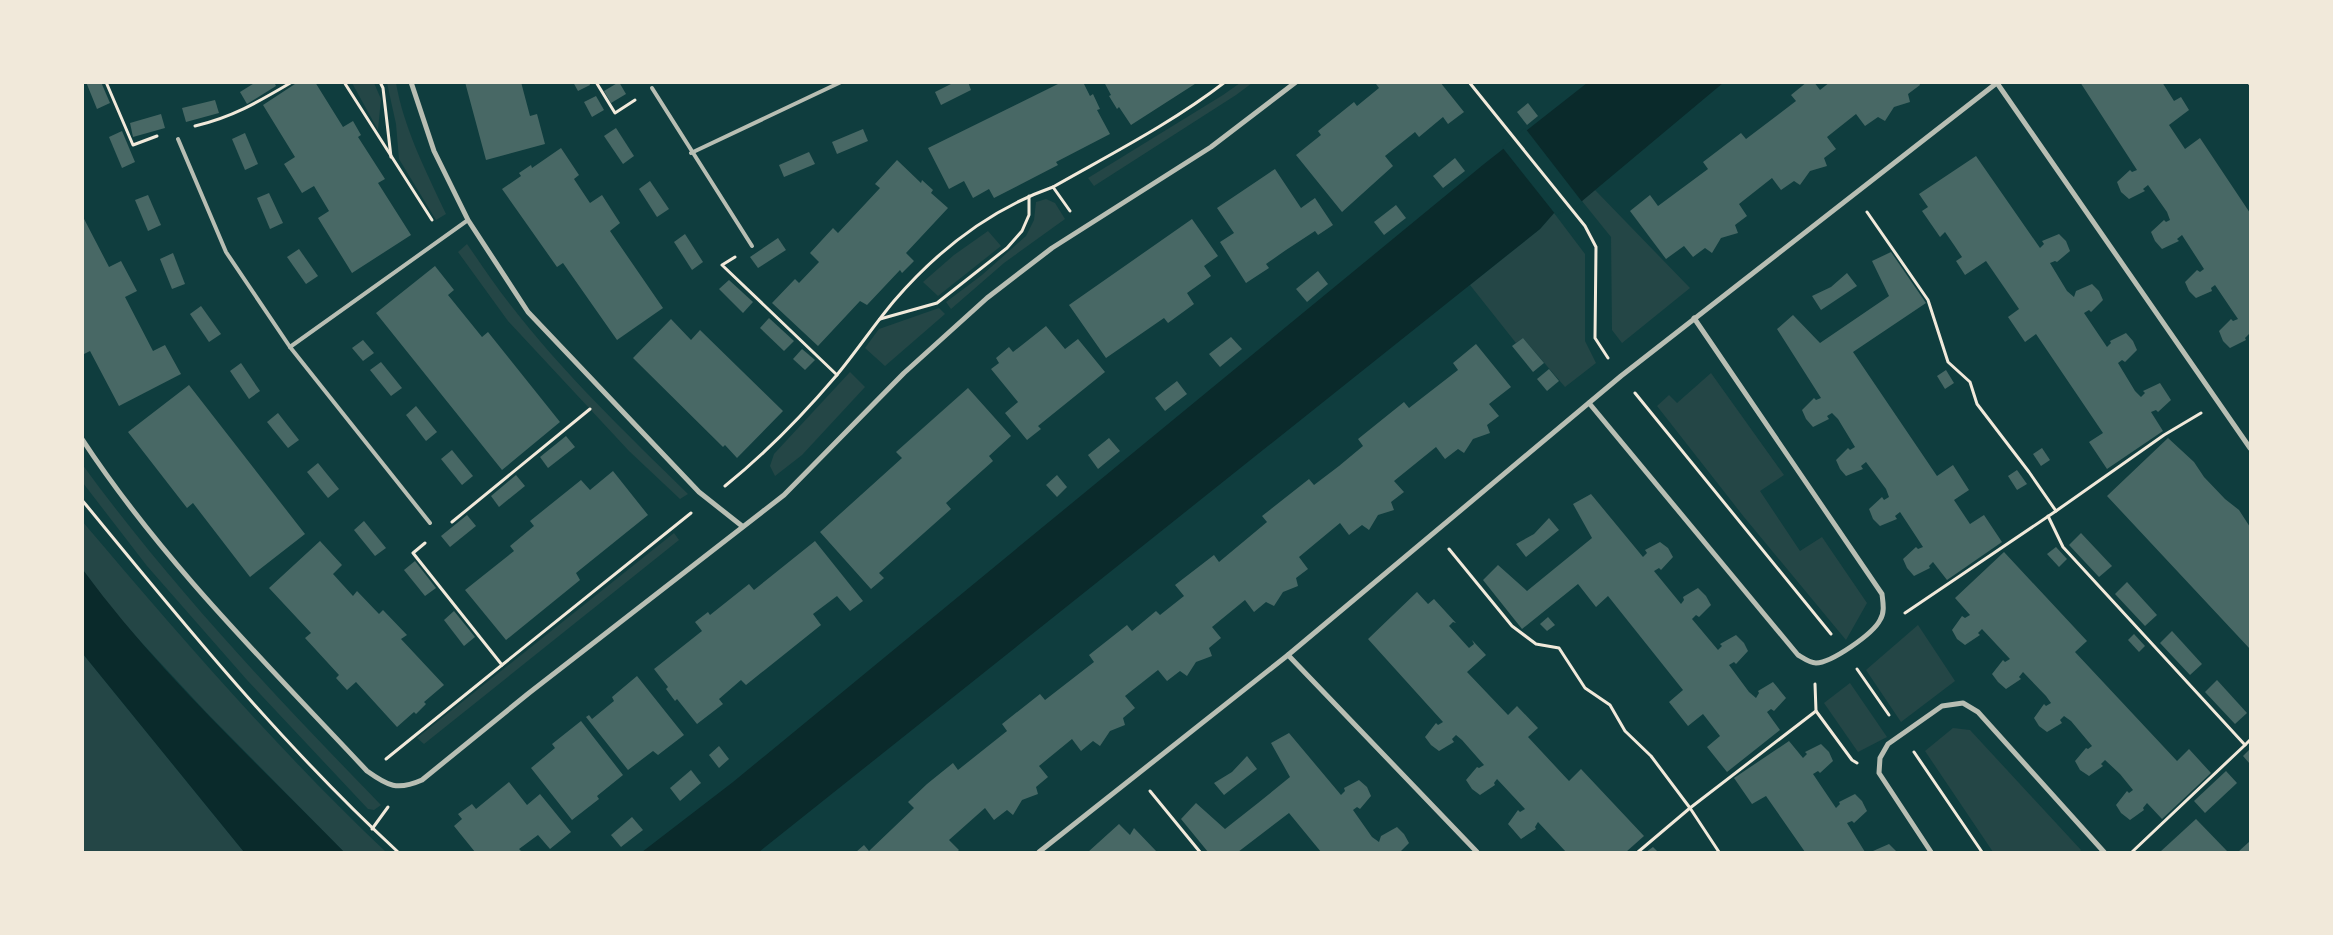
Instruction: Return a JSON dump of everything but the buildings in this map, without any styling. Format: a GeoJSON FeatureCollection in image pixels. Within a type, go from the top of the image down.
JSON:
{"type":"FeatureCollection","features":[{"type":"Feature","properties":{"kind":"street"},"geometry":{"type":"LineString","coordinates":[[411,82],[434,151],[468,220],[528,312],[606,396],[709,499],[742,526]]}},
{"type":"Feature","properties":{"kind":"street"},"geometry":{"type":"LineString","coordinates":[[82,439],[112,482],[186,575],[369,773],[382,782],[396,787],[408,787],[422,780],[742,526],[784,495],[904,373],[987,298],[1052,248],[1211,147],[1296,82]]}},
{"type":"Feature","properties":{"kind":"street"},"geometry":{"type":"LineString","coordinates":[[1039,852],[1288,655],[1621,376],[1998,83],[2250,448]]}},
{"type":"Feature","properties":{"kind":"street"},"geometry":{"type":"LineString","coordinates":[[1589,403],[1798,655],[1814,663],[1830,660],[1845,651],[1880,622],[1884,610],[1882,594],[1694,318]]}},
{"type":"Feature","properties":{"kind":"street"},"geometry":{"type":"LineString","coordinates":[[1288,655],[1477,852]]}},
{"type":"Feature","properties":{"kind":"street"},"geometry":{"type":"LineString","coordinates":[[1931,852],[1880,773],[1880,758],[1888,744],[1942,706],[1963,703],[1978,712],[2104,852]]}},
{"type":"Feature","properties":{"kind":"lane"},"geometry":{"type":"LineString","coordinates":[[691,153],[841,82]]}},
{"type":"Feature","properties":{"kind":"lane"},"geometry":{"type":"LineString","coordinates":[[652,88],[691,153],[752,246]]}},
{"type":"Feature","properties":{"kind":"lane"},"geometry":{"type":"LineString","coordinates":[[178,140],[226,252],[290,347],[430,523]]}},
{"type":"Feature","properties":{"kind":"lane"},"geometry":{"type":"LineString","coordinates":[[290,347],[468,220]]}},
{"type":"Feature","properties":{"kind":"path"},"geometry":{"type":"LineString","coordinates":[[106,82],[133,145],[159,136]]}},
{"type":"Feature","properties":{"kind":"path"},"geometry":{"type":"LineString","coordinates":[[186,128],[224,119],[292,82]]}},
{"type":"Feature","properties":{"kind":"path"},"geometry":{"type":"LineString","coordinates":[[344,82],[443,238]]}},
{"type":"Feature","properties":{"kind":"path"},"geometry":{"type":"LineString","coordinates":[[380,82],[383,88],[391,157]]}},
{"type":"Feature","properties":{"kind":"path"},"geometry":{"type":"LineString","coordinates":[[596,82],[615,113],[652,88]]}},
{"type":"Feature","properties":{"kind":"path"},"geometry":{"type":"LineString","coordinates":[[369,773],[757,460],[799,419],[837,375],[894,300],[937,256],[979,224],[1029,196],[1053,187],[1145,134],[1206,97],[1225,82]]}},
{"type":"Feature","properties":{"kind":"path"},"geometry":{"type":"LineString","coordinates":[[1469,82],[1585,226],[1596,247],[1594,338],[1621,376],[1845,651],[1982,852]]}},
{"type":"Feature","properties":{"kind":"path"},"geometry":{"type":"LineString","coordinates":[[1053,187],[1082,229]]}},
{"type":"Feature","properties":{"kind":"path"},"geometry":{"type":"LineString","coordinates":[[1854,194],[1928,300],[1948,362],[1970,382],[1977,404],[2056,511]]}},
{"type":"Feature","properties":{"kind":"path"},"geometry":{"type":"LineString","coordinates":[[880,319],[937,303],[1007,248],[1022,231],[1029,214],[1029,196]]}},
{"type":"Feature","properties":{"kind":"path"},"geometry":{"type":"LineString","coordinates":[[752,246],[722,265],[837,375]]}},
{"type":"Feature","properties":{"kind":"path"},"geometry":{"type":"LineString","coordinates":[[445,527],[606,396]]}},
{"type":"Feature","properties":{"kind":"path"},"geometry":{"type":"LineString","coordinates":[[1884,610],[1905,613],[2164,436],[2218,403]]}},
{"type":"Feature","properties":{"kind":"path"},"geometry":{"type":"LineString","coordinates":[[82,500],[192,635],[314,768],[398,852]]}},
{"type":"Feature","properties":{"kind":"path"},"geometry":{"type":"LineString","coordinates":[[2048,516],[2062,547],[2246,745]]}},
{"type":"Feature","properties":{"kind":"path"},"geometry":{"type":"LineString","coordinates":[[1436,532],[1512,626],[1536,644],[1559,648],[1585,688],[1610,705],[1625,731],[1651,756],[1690,808],[1719,852]]}},
{"type":"Feature","properties":{"kind":"path"},"geometry":{"type":"LineString","coordinates":[[432,538],[413,553],[502,665]]}},
{"type":"Feature","properties":{"kind":"path"},"geometry":{"type":"LineString","coordinates":[[1814,663],[1816,711],[1852,760],[1880,773]]}},
{"type":"Feature","properties":{"kind":"path"},"geometry":{"type":"LineString","coordinates":[[1638,852],[1690,808],[1816,711]]}},
{"type":"Feature","properties":{"kind":"path"},"geometry":{"type":"LineString","coordinates":[[2132,852],[2250,740]]}},
{"type":"Feature","properties":{"kind":"path"},"geometry":{"type":"LineString","coordinates":[[1137,775],[1200,852]]}},
{"type":"Feature","properties":{"kind":"shaded area"},"geometry":{"type":"Polygon","coordinates":[[[352,83],[374,83],[381,99],[378,130],[352,83]]]}},
{"type":"Feature","properties":{"kind":"shaded area"},"geometry":{"type":"Polygon","coordinates":[[[387,83],[396,83],[410,133],[446,214],[436,220],[399,159],[396,124],[387,83]]]}},
{"type":"Feature","properties":{"kind":"shaded area"},"geometry":{"type":"Polygon","coordinates":[[[1240,83],[1252,83],[1094,186],[1088,178],[1223,95],[1240,83]]]}},
{"type":"Feature","properties":{"kind":"shaded area"},"geometry":{"type":"Polygon","coordinates":[[[1587,83],[1723,83],[1582,201],[1554,213],[1540,229],[759,852],[642,852],[733,782],[1484,164],[1587,83]]]}},
{"type":"Feature","properties":{"kind":"shaded area"},"geometry":{"type":"Polygon","coordinates":[[[1595,190],[1690,288],[1622,343],[1612,330],[1611,237],[1582,201],[1595,190]]]}},
{"type":"Feature","properties":{"kind":"shaded area"},"geometry":{"type":"Polygon","coordinates":[[[1046,199],[1055,203],[1065,219],[1004,263],[951,309],[946,302],[982,275],[1026,236],[1034,220],[1036,202],[1046,199]]]}},
{"type":"Feature","properties":{"kind":"shaded area"},"geometry":{"type":"Polygon","coordinates":[[[1554,213],[1585,254],[1585,341],[1596,363],[1565,387],[1523,338],[1516,343],[1470,285],[1540,229],[1554,213]]]}},
{"type":"Feature","properties":{"kind":"shaded area"},"geometry":{"type":"Polygon","coordinates":[[[988,231],[1001,246],[938,296],[923,282],[954,255],[988,231]]]}},
{"type":"Feature","properties":{"kind":"shaded area"},"geometry":{"type":"Polygon","coordinates":[[[467,244],[503,296],[529,329],[595,401],[688,494],[680,499],[629,451],[508,321],[458,252],[467,244]]]}},
{"type":"Feature","properties":{"kind":"shaded area"},"geometry":{"type":"Polygon","coordinates":[[[939,308],[945,314],[885,366],[865,348],[879,329],[939,308]]]}},
{"type":"Feature","properties":{"kind":"shaded area"},"geometry":{"type":"Polygon","coordinates":[[[850,372],[865,387],[802,455],[775,476],[770,466],[774,454],[850,372]]]}},
{"type":"Feature","properties":{"kind":"shaded area"},"geometry":{"type":"Polygon","coordinates":[[[1711,373],[1784,475],[1760,491],[1800,551],[1822,537],[1867,603],[1846,640],[1744,517],[1657,406],[1669,395],[1677,403],[1711,373]]]}},
{"type":"Feature","properties":{"kind":"shaded area"},"geometry":{"type":"Polygon","coordinates":[[[82,464],[188,597],[302,723],[381,805],[374,810],[368,809],[247,680],[147,566],[83,483],[82,464]]]}},
{"type":"Feature","properties":{"kind":"shaded area"},"geometry":{"type":"Polygon","coordinates":[[[82,521],[192,649],[267,732],[386,852],[344,852],[205,711],[115,614],[83,570],[82,521]]]}},
{"type":"Feature","properties":{"kind":"shaded area"},"geometry":{"type":"Polygon","coordinates":[[[674,533],[679,540],[424,744],[417,738],[674,533]]]}},
{"type":"Feature","properties":{"kind":"shaded area"},"geometry":{"type":"Polygon","coordinates":[[[83,570],[143,645],[242,750],[344,852],[244,852],[83,654],[83,570]]]}},
{"type":"Feature","properties":{"kind":"shaded area"},"geometry":{"type":"Polygon","coordinates":[[[1918,625],[1955,681],[1901,722],[1866,670],[1918,625]]]}},
{"type":"Feature","properties":{"kind":"shaded area"},"geometry":{"type":"Polygon","coordinates":[[[83,654],[244,852],[83,851],[83,654]]]}},
{"type":"Feature","properties":{"kind":"shaded area"},"geometry":{"type":"Polygon","coordinates":[[[1850,683],[1887,737],[1858,752],[1824,703],[1850,683]]]}},
{"type":"Feature","properties":{"kind":"shaded area"},"geometry":{"type":"Polygon","coordinates":[[[1953,728],[1970,730],[2081,850],[2079,852],[1993,852],[1925,751],[1953,728]]]}},
{"type":"Feature","properties":{"kind":"pier"},"geometry":{"type":"Polygon","coordinates":[[[1525,128],[1583,203],[1556,215],[1502,147],[1525,128]]]}}]}
